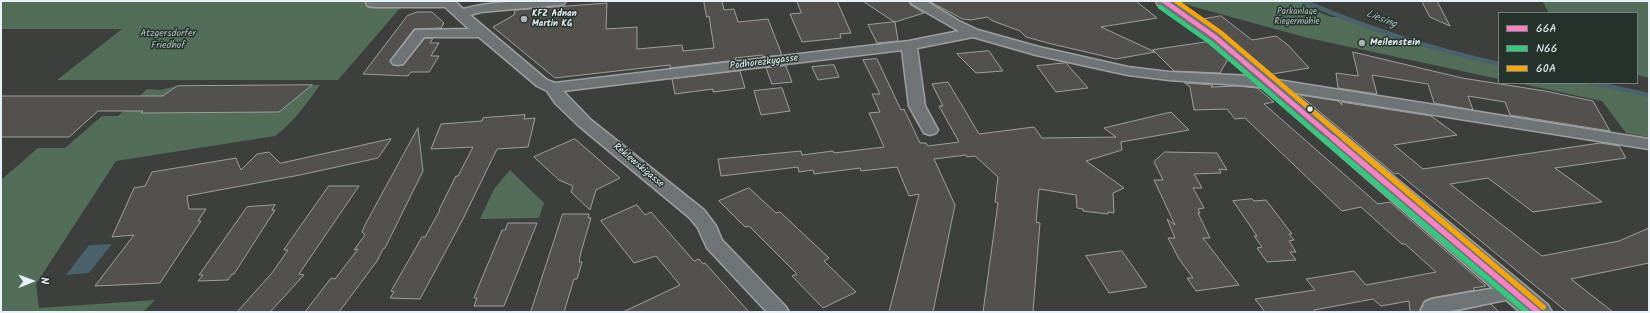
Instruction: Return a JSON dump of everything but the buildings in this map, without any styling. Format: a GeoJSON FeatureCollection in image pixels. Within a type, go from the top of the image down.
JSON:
{"type":"FeatureCollection","features":[{"type":"Feature","properties":{"kind":"main road"},"geometry":{"type":"LineString","coordinates":[[1164,1],[1215,37],[1538,312]]}},
{"type":"Feature","properties":{"kind":"street"},"geometry":{"type":"LineString","coordinates":[[460,14],[480,8],[559,1]]}},
{"type":"Feature","properties":{"kind":"street"},"geometry":{"type":"LineString","coordinates":[[917,1],[954,24],[973,33],[1036,52],[1128,71],[1169,76],[1252,81],[1649,144]]}},
{"type":"Feature","properties":{"kind":"street","name":"Reklewskigasse"},"geometry":{"type":"LineString","coordinates":[[373,3],[449,2],[460,14],[542,83],[553,88],[562,100],[586,123],[697,214],[708,226],[714,243],[779,312]]}},
{"type":"Feature","properties":{"kind":"street"},"geometry":{"type":"LineString","coordinates":[[398,61],[420,32],[483,33]]}},
{"type":"Feature","properties":{"kind":"street","name":"Podhorezkygasse"},"geometry":{"type":"LineString","coordinates":[[553,88],[908,46],[973,33]]}},
{"type":"Feature","properties":{"kind":"street"},"geometry":{"type":"LineString","coordinates":[[908,46],[917,106],[930,130]]}},
{"type":"Feature","properties":{"kind":"street"},"geometry":{"type":"LineString","coordinates":[[1430,312],[1432,307],[1513,292]]}},
{"type":"Feature","properties":{"kind":"green space","name":"Atzgersdorfer Friedhof"},"geometry":{"type":"Polygon","coordinates":[[[1,1],[434,1],[402,6],[338,80],[57,80],[122,29],[1,29],[1,1]]]}},
{"type":"Feature","properties":{"kind":"green space","name":"Parkanlage Riegermühle"},"geometry":{"type":"Polygon","coordinates":[[[1180,1],[1300,1],[1315,7],[1311,9],[1331,17],[1338,17],[1431,48],[1498,65],[1498,79],[1308,38],[1184,4],[1180,1]]]}},
{"type":"Feature","properties":{"kind":"green space"},"geometry":{"type":"Polygon","coordinates":[[[1542,1],[1649,1],[1649,78],[1638,75],[1638,12],[1548,12],[1542,1]]]}},
{"type":"Feature","properties":{"kind":"green space"},"geometry":{"type":"Polygon","coordinates":[[[1522,84],[1589,84],[1649,96],[1649,137],[1626,133],[1602,101],[1522,84]]]}},
{"type":"Feature","properties":{"kind":"green space"},"geometry":{"type":"Polygon","coordinates":[[[312,85],[320,85],[294,119],[275,136],[116,161],[36,284],[39,308],[155,300],[143,312],[1,312],[1,180],[38,148],[65,148],[102,116],[118,116],[147,89],[160,90],[177,86],[142,113],[279,112],[312,85]]]}},
{"type":"Feature","properties":{"kind":"green space"},"geometry":{"type":"Polygon","coordinates":[[[510,170],[544,203],[539,218],[480,219],[494,189],[510,170]]]}},
{"type":"Feature","properties":{"kind":"water"},"geometry":{"type":"Polygon","coordinates":[[[112,244],[89,273],[66,275],[89,245],[112,244]]]}},
{"type":"Feature","properties":{"kind":"waterway","name":"Liesing"},"geometry":{"type":"LineString","coordinates":[[1304,1],[1352,21],[1424,45],[1498,64]]}},
{"type":"Feature","properties":{"kind":"waterway","name":"Liesing"},"geometry":{"type":"LineString","coordinates":[[1598,84],[1649,95]]}},
{"type":"Feature","properties":{"kind":"transit line","name":"66A"},"geometry":{"type":"LineString","coordinates":[[1164,1],[1215,37],[1538,312]]}},
{"type":"Feature","properties":{"kind":"transit line","name":"60A"},"geometry":{"type":"LineString","coordinates":[[1176,1],[1220,32],[1543,307]]}},
{"type":"Feature","properties":{"kind":"transit line","name":"N66"},"geometry":{"type":"LineString","coordinates":[[1160,7],[1211,43],[1527,312]]}},
{"type":"Feature","properties":{"kind":"place","name":"KFZ Adnan Martin KG"},"geometry":{"type":"Point","coordinates":[524,19]}},
{"type":"Feature","properties":{"kind":"place","name":"Meilenstein"},"geometry":{"type":"Point","coordinates":[1362,43]}}]}
